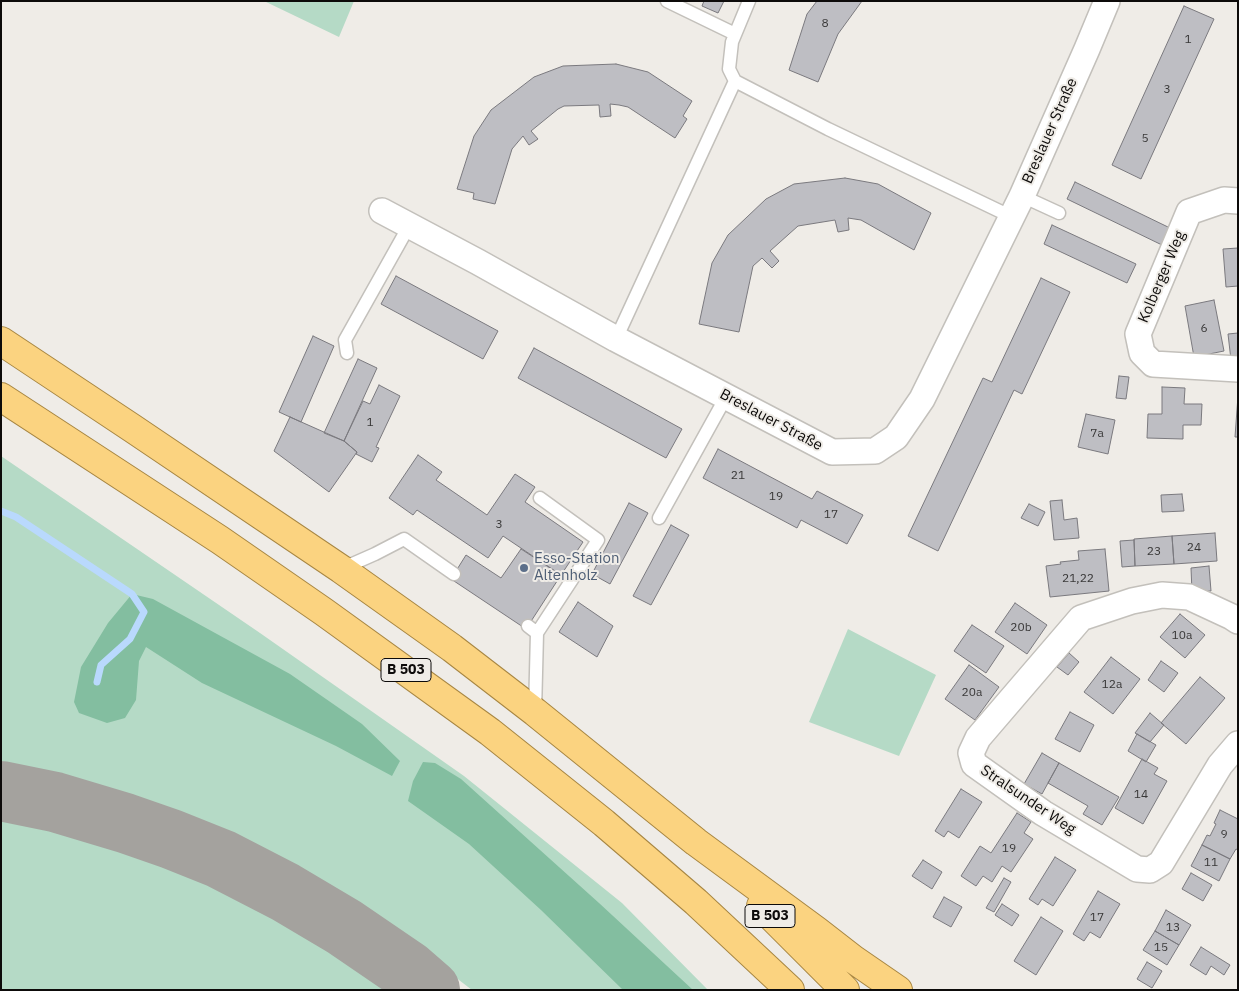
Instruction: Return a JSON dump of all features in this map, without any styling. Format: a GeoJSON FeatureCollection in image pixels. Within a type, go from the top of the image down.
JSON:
{"type":"FeatureCollection","features":[{"type":"Feature","properties":{"kind":"highway","name":"B 503"},"geometry":{"type":"LineString","coordinates":[[1,341],[341,569],[452,648],[535,712],[696,842],[845,990]]}},
{"type":"Feature","properties":{"kind":"highway","name":"B 503"},"geometry":{"type":"LineString","coordinates":[[1,397],[146,491],[276,579],[490,732],[604,823],[696,902],[790,990]]}},
{"type":"Feature","properties":{"kind":"highway"},"geometry":{"type":"LineString","coordinates":[[696,842],[818,931],[853,959],[898,990]]}},
{"type":"Feature","properties":{"kind":"street","name":"Breslauer Straße"},"geometry":{"type":"LineString","coordinates":[[382,211],[616,339],[832,452],[874,451],[896,437],[922,399],[1016,206],[1107,1]]}},
{"type":"Feature","properties":{"kind":"street","name":"Kolberger Weg"},"geometry":{"type":"LineString","coordinates":[[1238,201],[1224,200],[1189,212],[1138,334],[1142,353],[1153,364],[1238,369]]}},
{"type":"Feature","properties":{"kind":"street","name":"Stralsunder Weg"},"geometry":{"type":"LineString","coordinates":[[1238,621],[1189,596],[1162,595],[1132,601],[1081,618],[978,738],[971,753],[974,764],[1043,813],[1137,869],[1150,870],[1161,863],[1220,765],[1238,744]]}},
{"type":"Feature","properties":{"kind":"lane"},"geometry":{"type":"LineString","coordinates":[[667,1],[735,34]]}},
{"type":"Feature","properties":{"kind":"lane"},"geometry":{"type":"LineString","coordinates":[[749,1],[732,42],[729,69],[735,81],[828,129],[1016,206],[1059,213]]}},
{"type":"Feature","properties":{"kind":"lane"},"geometry":{"type":"LineString","coordinates":[[616,339],[735,81]]}},
{"type":"Feature","properties":{"kind":"lane"},"geometry":{"type":"LineString","coordinates":[[347,353],[346,340],[409,226]]}},
{"type":"Feature","properties":{"kind":"lane"},"geometry":{"type":"LineString","coordinates":[[659,518],[726,397]]}},
{"type":"Feature","properties":{"kind":"lane"},"geometry":{"type":"LineString","coordinates":[[535,712],[532,630],[598,540],[540,498]]}},
{"type":"Feature","properties":{"kind":"lane"},"geometry":{"type":"LineString","coordinates":[[341,569],[404,539],[454,574]]}},
{"type":"Feature","properties":{"kind":"green space"},"geometry":{"type":"Polygon","coordinates":[[[264,1],[354,1],[339,37],[264,1]]]}},
{"type":"Feature","properties":{"kind":"green space"},"geometry":{"type":"Polygon","coordinates":[[[1,456],[260,633],[464,776],[622,903],[708,990],[472,990],[390,927],[263,848],[118,795],[1,761],[1,456]]]}},
{"type":"Feature","properties":{"kind":"green space"},"geometry":{"type":"Polygon","coordinates":[[[132,594],[153,599],[290,674],[362,724],[400,761],[392,776],[336,746],[202,683],[146,647],[139,661],[136,700],[125,718],[107,723],[79,713],[74,702],[81,667],[108,623],[132,594]]]}},
{"type":"Feature","properties":{"kind":"green space"},"geometry":{"type":"Polygon","coordinates":[[[848,629],[936,675],[899,756],[809,722],[848,629]]]}},
{"type":"Feature","properties":{"kind":"green space"},"geometry":{"type":"Polygon","coordinates":[[[423,762],[435,763],[461,779],[693,990],[623,990],[541,910],[469,844],[408,801],[413,781],[423,762]]]}},
{"type":"Feature","properties":{"kind":"green space"},"geometry":{"type":"Polygon","coordinates":[[[1,819],[73,833],[203,882],[287,924],[356,967],[387,990],[1,990],[1,819]]]}},
{"type":"Feature","properties":{"kind":"building"},"geometry":{"type":"Polygon","coordinates":[[[704,1],[724,1],[718,13],[702,6],[704,1]]]}},
{"type":"Feature","properties":{"kind":"building"},"geometry":{"type":"Polygon","coordinates":[[[817,1],[862,1],[838,34],[818,82],[789,70],[807,14],[817,1]]]}},
{"type":"Feature","properties":{"kind":"building"},"geometry":{"type":"Polygon","coordinates":[[[1184,6],[1214,19],[1141,179],[1112,165],[1184,6]]]}},
{"type":"Feature","properties":{"kind":"building"},"geometry":{"type":"Polygon","coordinates":[[[616,64],[648,72],[692,101],[683,116],[687,119],[675,138],[628,107],[610,104],[611,116],[600,117],[599,105],[564,106],[531,131],[538,139],[529,145],[523,136],[512,149],[495,204],[473,199],[474,193],[457,189],[474,136],[491,110],[534,77],[563,66],[616,64]]]}},
{"type":"Feature","properties":{"kind":"building"},"geometry":{"type":"Polygon","coordinates":[[[845,178],[878,184],[931,213],[914,250],[861,220],[848,218],[849,230],[838,232],[835,220],[798,226],[770,251],[779,261],[772,268],[762,258],[753,266],[739,332],[699,324],[712,263],[728,235],[766,199],[794,184],[845,178]]]}},
{"type":"Feature","properties":{"kind":"building"},"geometry":{"type":"Polygon","coordinates":[[[1075,182],[1170,228],[1162,245],[1067,199],[1075,182]]]}},
{"type":"Feature","properties":{"kind":"building"},"geometry":{"type":"Polygon","coordinates":[[[1052,225],[1136,264],[1127,283],[1044,244],[1052,225]]]}},
{"type":"Feature","properties":{"kind":"building"},"geometry":{"type":"Polygon","coordinates":[[[1238,248],[1238,286],[1226,287],[1223,249],[1238,248]]]}},
{"type":"Feature","properties":{"kind":"building"},"geometry":{"type":"Polygon","coordinates":[[[396,276],[498,331],[483,359],[381,304],[396,276]]]}},
{"type":"Feature","properties":{"kind":"building"},"geometry":{"type":"Polygon","coordinates":[[[1041,278],[1070,292],[1022,394],[1014,390],[938,551],[908,536],[983,378],[992,382],[1041,278]]]}},
{"type":"Feature","properties":{"kind":"building"},"geometry":{"type":"Polygon","coordinates":[[[1214,300],[1224,351],[1194,357],[1185,306],[1214,300]]]}},
{"type":"Feature","properties":{"kind":"building"},"geometry":{"type":"Polygon","coordinates":[[[1238,333],[1238,359],[1231,360],[1228,334],[1238,333]]]}},
{"type":"Feature","properties":{"kind":"building"},"geometry":{"type":"Polygon","coordinates":[[[313,336],[334,346],[301,422],[279,412],[313,336]]]}},
{"type":"Feature","properties":{"kind":"building"},"geometry":{"type":"Polygon","coordinates":[[[534,348],[682,429],[666,458],[518,378],[534,348]]]}},
{"type":"Feature","properties":{"kind":"building"},"geometry":{"type":"Polygon","coordinates":[[[358,359],[377,368],[344,441],[324,433],[358,359]]]}},
{"type":"Feature","properties":{"kind":"building"},"geometry":{"type":"Polygon","coordinates":[[[1119,376],[1129,377],[1126,399],[1116,398],[1119,376]]]}},
{"type":"Feature","properties":{"kind":"building"},"geometry":{"type":"Polygon","coordinates":[[[379,385],[400,396],[376,447],[379,448],[372,462],[356,454],[357,452],[344,441],[363,401],[370,404],[379,385]]]}},
{"type":"Feature","properties":{"kind":"building"},"geometry":{"type":"Polygon","coordinates":[[[1162,387],[1185,388],[1184,404],[1202,404],[1201,425],[1183,425],[1183,439],[1147,438],[1148,414],[1162,414],[1162,387]]]}},
{"type":"Feature","properties":{"kind":"building"},"geometry":{"type":"Polygon","coordinates":[[[1238,396],[1238,437],[1235,437],[1238,396]]]}},
{"type":"Feature","properties":{"kind":"building"},"geometry":{"type":"Polygon","coordinates":[[[1086,414],[1115,420],[1108,454],[1078,447],[1086,414]]]}},
{"type":"Feature","properties":{"kind":"building"},"geometry":{"type":"Polygon","coordinates":[[[290,417],[344,441],[357,452],[329,492],[274,451],[290,417]]]}},
{"type":"Feature","properties":{"kind":"building"},"geometry":{"type":"Polygon","coordinates":[[[718,449],[812,499],[817,491],[863,515],[847,544],[801,520],[797,528],[703,478],[718,449]]]}},
{"type":"Feature","properties":{"kind":"building"},"geometry":{"type":"Polygon","coordinates":[[[418,455],[442,472],[436,480],[487,515],[515,474],[535,487],[525,502],[583,542],[561,575],[503,536],[488,558],[417,510],[413,515],[389,498],[418,455]]]}},
{"type":"Feature","properties":{"kind":"building"},"geometry":{"type":"Polygon","coordinates":[[[1182,494],[1184,511],[1162,512],[1161,495],[1182,494]]]}},
{"type":"Feature","properties":{"kind":"building"},"geometry":{"type":"Polygon","coordinates":[[[1062,500],[1064,520],[1077,518],[1079,538],[1054,540],[1050,501],[1062,500]]]}},
{"type":"Feature","properties":{"kind":"building"},"geometry":{"type":"Polygon","coordinates":[[[629,503],[648,513],[610,584],[592,574],[629,503]]]}},
{"type":"Feature","properties":{"kind":"building"},"geometry":{"type":"Polygon","coordinates":[[[1029,504],[1045,512],[1038,526],[1021,518],[1029,504]]]}},
{"type":"Feature","properties":{"kind":"building"},"geometry":{"type":"Polygon","coordinates":[[[671,525],[689,535],[651,605],[633,596],[671,525]]]}},
{"type":"Feature","properties":{"kind":"building"},"geometry":{"type":"Polygon","coordinates":[[[1215,533],[1217,561],[1174,564],[1172,536],[1215,533]]]}},
{"type":"Feature","properties":{"kind":"building"},"geometry":{"type":"Polygon","coordinates":[[[1172,536],[1174,564],[1135,566],[1134,539],[1172,536]]]}},
{"type":"Feature","properties":{"kind":"building"},"geometry":{"type":"Polygon","coordinates":[[[1134,540],[1135,566],[1122,567],[1120,541],[1134,540]]]}},
{"type":"Feature","properties":{"kind":"building"},"geometry":{"type":"Polygon","coordinates":[[[521,549],[561,575],[526,629],[451,579],[466,555],[501,578],[521,549]]]}},
{"type":"Feature","properties":{"kind":"building"},"geometry":{"type":"Polygon","coordinates":[[[1105,549],[1109,591],[1050,597],[1046,566],[1079,560],[1078,551],[1105,549]]]}},
{"type":"Feature","properties":{"kind":"building"},"geometry":{"type":"Polygon","coordinates":[[[1209,566],[1211,591],[1192,592],[1191,568],[1209,566]]]}},
{"type":"Feature","properties":{"kind":"building"},"geometry":{"type":"Polygon","coordinates":[[[578,602],[613,626],[597,657],[559,632],[578,602]]]}},
{"type":"Feature","properties":{"kind":"building"},"geometry":{"type":"Polygon","coordinates":[[[1015,603],[1047,625],[1027,654],[995,632],[1015,603]]]}},
{"type":"Feature","properties":{"kind":"building"},"geometry":{"type":"Polygon","coordinates":[[[1180,614],[1205,635],[1185,658],[1160,637],[1180,614]]]}},
{"type":"Feature","properties":{"kind":"building"},"geometry":{"type":"Polygon","coordinates":[[[972,625],[1004,646],[986,673],[954,651],[972,625]]]}},
{"type":"Feature","properties":{"kind":"building"},"geometry":{"type":"Polygon","coordinates":[[[1069,653],[1079,662],[1068,675],[1057,667],[1069,653]]]}},
{"type":"Feature","properties":{"kind":"building"},"geometry":{"type":"Polygon","coordinates":[[[1111,657],[1140,679],[1113,714],[1084,692],[1111,657]]]}},
{"type":"Feature","properties":{"kind":"building"},"geometry":{"type":"Polygon","coordinates":[[[1161,661],[1178,673],[1164,692],[1148,680],[1161,661]]]}},
{"type":"Feature","properties":{"kind":"building"},"geometry":{"type":"Polygon","coordinates":[[[969,665],[999,687],[975,720],[945,699],[969,665]]]}},
{"type":"Feature","properties":{"kind":"building"},"geometry":{"type":"Polygon","coordinates":[[[1200,677],[1225,698],[1186,744],[1161,723],[1200,677]]]}},
{"type":"Feature","properties":{"kind":"building"},"geometry":{"type":"Polygon","coordinates":[[[1070,712],[1094,725],[1080,752],[1055,739],[1070,712]]]}},
{"type":"Feature","properties":{"kind":"building"},"geometry":{"type":"Polygon","coordinates":[[[1150,713],[1164,725],[1150,742],[1135,733],[1150,713]]]}},
{"type":"Feature","properties":{"kind":"building"},"geometry":{"type":"Polygon","coordinates":[[[1137,734],[1156,745],[1146,762],[1128,751],[1137,734]]]}},
{"type":"Feature","properties":{"kind":"building"},"geometry":{"type":"Polygon","coordinates":[[[1042,753],[1059,763],[1042,794],[1024,784],[1042,753]]]}},
{"type":"Feature","properties":{"kind":"building"},"geometry":{"type":"Polygon","coordinates":[[[1142,759],[1158,768],[1154,774],[1167,781],[1143,824],[1115,808],[1142,759]]]}},
{"type":"Feature","properties":{"kind":"building"},"geometry":{"type":"Polygon","coordinates":[[[1059,763],[1119,797],[1102,825],[1083,814],[1088,806],[1048,783],[1059,763]]]}},
{"type":"Feature","properties":{"kind":"building"},"geometry":{"type":"Polygon","coordinates":[[[961,789],[982,802],[959,838],[948,831],[944,837],[935,831],[961,789]]]}},
{"type":"Feature","properties":{"kind":"building"},"geometry":{"type":"Polygon","coordinates":[[[1220,810],[1238,819],[1238,850],[1236,849],[1230,859],[1202,845],[1207,835],[1210,836],[1220,810]]]}},
{"type":"Feature","properties":{"kind":"building"},"geometry":{"type":"Polygon","coordinates":[[[1017,813],[1031,822],[1024,833],[1033,839],[1011,872],[1002,866],[992,882],[983,876],[976,886],[961,876],[980,846],[991,853],[1017,813]]]}},
{"type":"Feature","properties":{"kind":"building"},"geometry":{"type":"Polygon","coordinates":[[[1202,845],[1230,859],[1219,881],[1191,866],[1202,845]]]}},
{"type":"Feature","properties":{"kind":"building"},"geometry":{"type":"Polygon","coordinates":[[[1055,857],[1076,870],[1053,906],[1042,899],[1038,905],[1029,899],[1055,857]]]}},
{"type":"Feature","properties":{"kind":"building"},"geometry":{"type":"Polygon","coordinates":[[[923,860],[942,872],[932,889],[912,876],[923,860]]]}},
{"type":"Feature","properties":{"kind":"building"},"geometry":{"type":"Polygon","coordinates":[[[1191,873],[1212,885],[1203,901],[1182,889],[1191,873]]]}},
{"type":"Feature","properties":{"kind":"building"},"geometry":{"type":"Polygon","coordinates":[[[1004,878],[1011,882],[994,912],[986,908],[1004,878]]]}},
{"type":"Feature","properties":{"kind":"building"},"geometry":{"type":"Polygon","coordinates":[[[1098,891],[1120,904],[1100,938],[1090,932],[1084,941],[1073,934],[1098,891]]]}},
{"type":"Feature","properties":{"kind":"building"},"geometry":{"type":"Polygon","coordinates":[[[944,897],[962,907],[951,927],[933,917],[944,897]]]}},
{"type":"Feature","properties":{"kind":"building"},"geometry":{"type":"Polygon","coordinates":[[[1002,904],[1019,915],[1012,926],[995,915],[1002,904]]]}},
{"type":"Feature","properties":{"kind":"building"},"geometry":{"type":"Polygon","coordinates":[[[1166,910],[1191,925],[1179,945],[1155,931],[1166,910]]]}},
{"type":"Feature","properties":{"kind":"building"},"geometry":{"type":"Polygon","coordinates":[[[1041,917],[1063,931],[1036,975],[1014,961],[1041,917]]]}},
{"type":"Feature","properties":{"kind":"building"},"geometry":{"type":"Polygon","coordinates":[[[1155,931],[1179,945],[1167,965],[1143,950],[1155,931]]]}},
{"type":"Feature","properties":{"kind":"building"},"geometry":{"type":"Polygon","coordinates":[[[1201,947],[1230,965],[1224,975],[1211,966],[1206,975],[1190,965],[1201,947]]]}},
{"type":"Feature","properties":{"kind":"building"},"geometry":{"type":"Polygon","coordinates":[[[1147,962],[1162,971],[1152,988],[1137,979],[1147,962]]]}},
{"type":"Feature","properties":{"kind":"waterway"},"geometry":{"type":"LineString","coordinates":[[1,511],[16,517],[132,594],[144,612],[130,639],[101,665],[97,682]]}},
{"type":"Feature","properties":{"kind":"taxiway"},"geometry":{"type":"LineString","coordinates":[[1,791],[55,802],[125,823],[221,859],[285,892],[344,927],[407,970],[430,990]]}},
{"type":"Feature","properties":{"kind":"place","name":"Esso-Station Altenholz"},"geometry":{"type":"Point","coordinates":[524,568]}}]}
